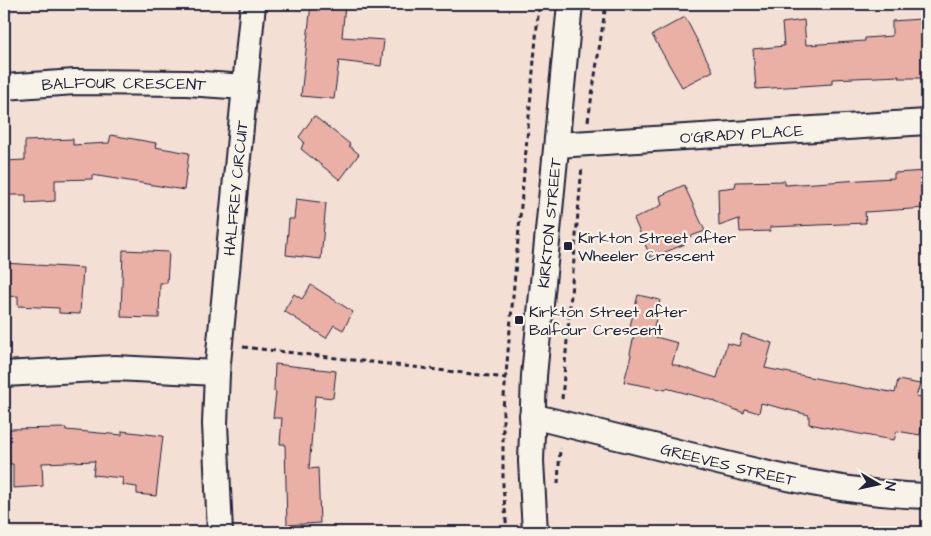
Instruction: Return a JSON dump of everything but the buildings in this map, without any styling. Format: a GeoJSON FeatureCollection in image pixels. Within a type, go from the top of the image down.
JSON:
{"type":"FeatureCollection","features":[{"type":"Feature","properties":{"kind":"street","name":"HALFREY CIRCUIT"},"geometry":{"type":"LineString","coordinates":[[220,532],[216,424],[218,373],[253,4]]}},
{"type":"Feature","properties":{"kind":"street","name":"KIRKTON STREET"},"geometry":{"type":"LineString","coordinates":[[534,532],[531,461],[532,416],[570,4]]}},
{"type":"Feature","properties":{"kind":"street","name":"BALFOUR CRESCENT"},"geometry":{"type":"LineString","coordinates":[[4,87],[75,82],[187,83],[245,87]]}},
{"type":"Feature","properties":{"kind":"street","name":"O'GRADY PLACE"},"geometry":{"type":"LineString","coordinates":[[557,145],[927,122]]}},
{"type":"Feature","properties":{"kind":"street"},"geometry":{"type":"LineString","coordinates":[[4,374],[115,368],[218,373]]}},
{"type":"Feature","properties":{"kind":"street","name":"GREEVES STREET"},"geometry":{"type":"LineString","coordinates":[[532,416],[778,477],[858,491],[927,496]]}},
{"type":"Feature","properties":{"kind":"path"},"geometry":{"type":"LineString","coordinates":[[507,532],[503,466],[503,408],[538,4]]}},
{"type":"Feature","properties":{"kind":"path"},"geometry":{"type":"LineString","coordinates":[[589,113],[606,4]]}},
{"type":"Feature","properties":{"kind":"path"},"geometry":{"type":"LineString","coordinates":[[562,400],[582,165]]}},
{"type":"Feature","properties":{"kind":"path"},"geometry":{"type":"LineString","coordinates":[[220,344],[506,378]]}},
{"type":"Feature","properties":{"kind":"place","name":"Kirkton Street after Wheeler Crescent"},"geometry":{"type":"Point","coordinates":[568,246]}},
{"type":"Feature","properties":{"kind":"place","name":"Kirkton Street after Balfour Crescent"},"geometry":{"type":"Point","coordinates":[519,320]}}]}
